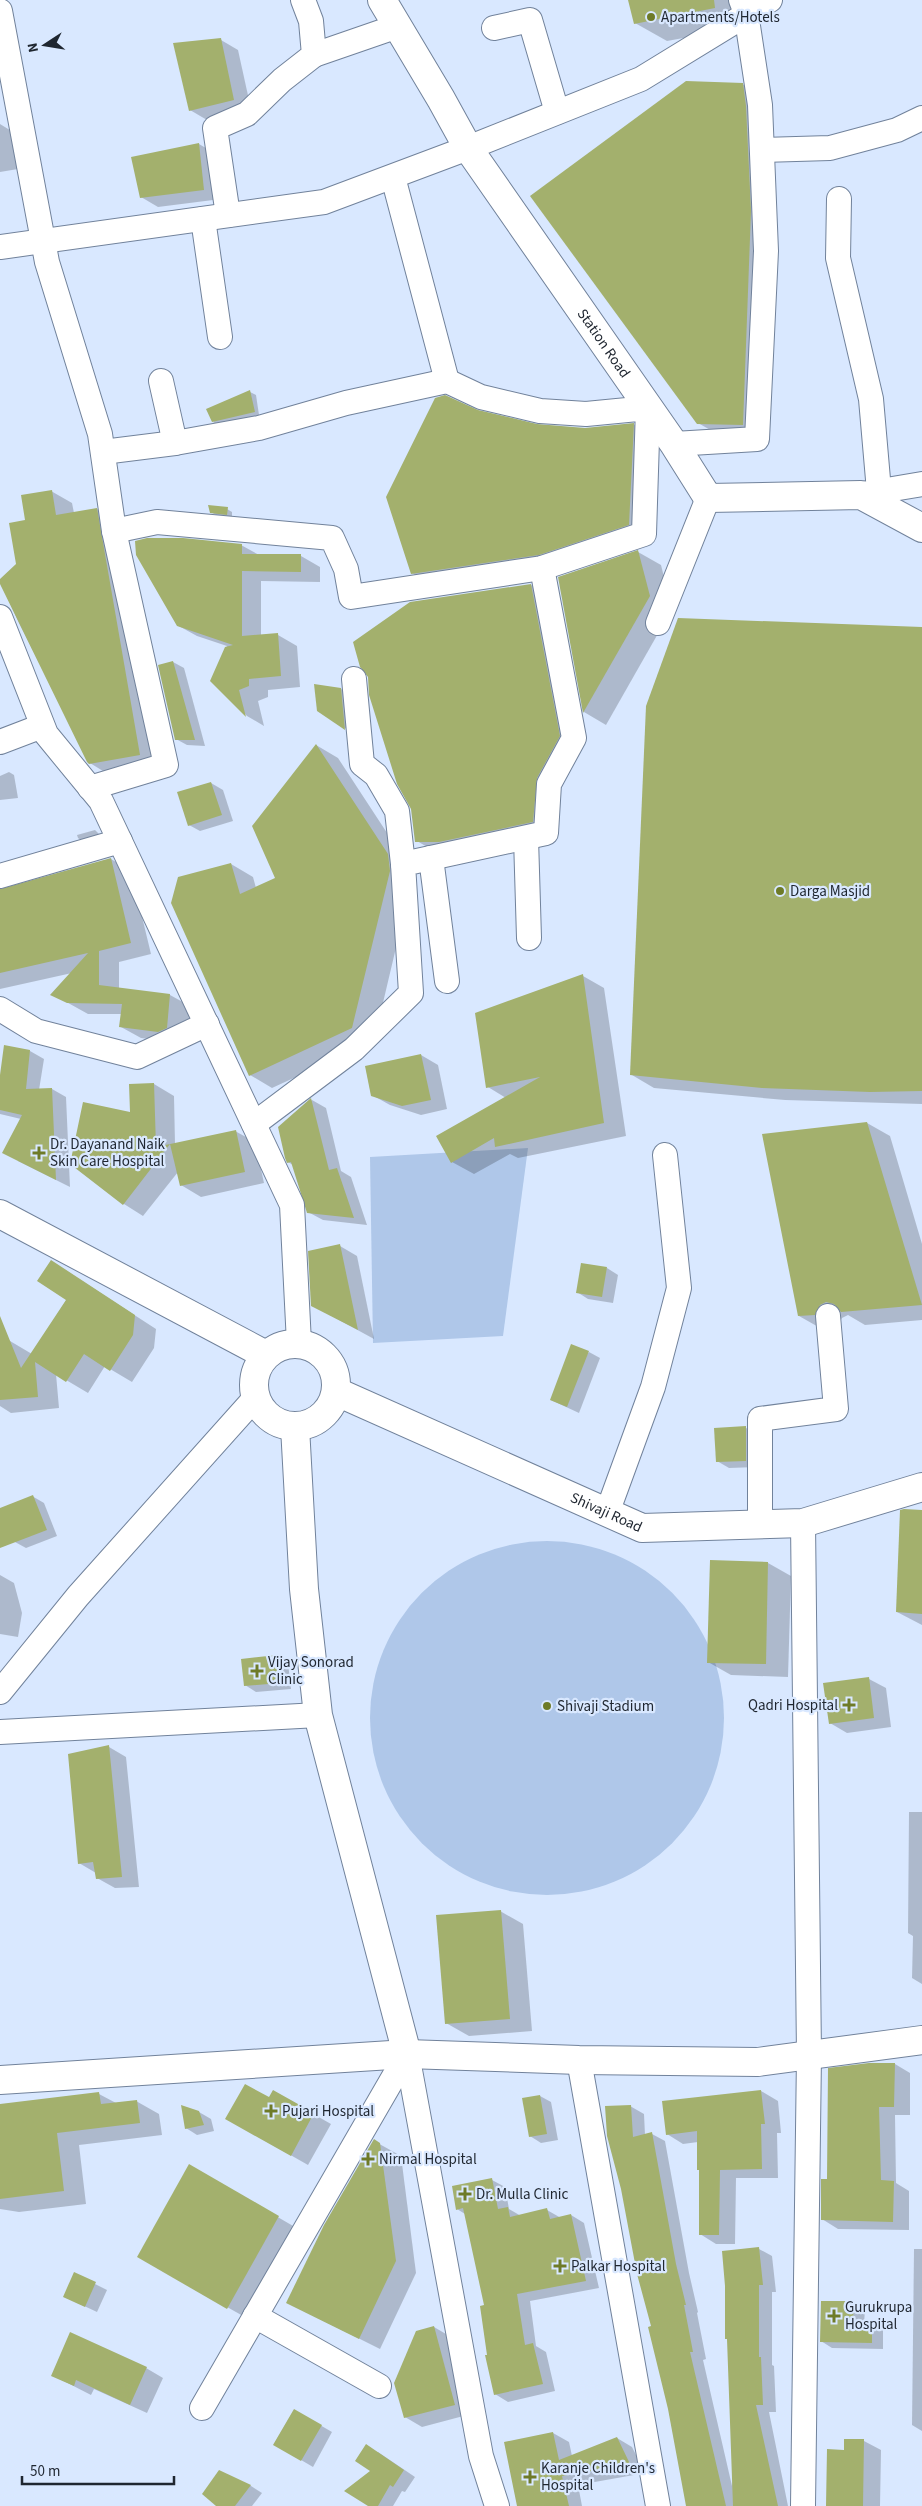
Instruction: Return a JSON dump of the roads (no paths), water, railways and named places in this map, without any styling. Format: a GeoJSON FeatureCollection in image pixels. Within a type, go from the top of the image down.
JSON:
{"type":"FeatureCollection","features":[{"type":"Feature","properties":{"kind":"main road","name":"Station Road"},"geometry":{"type":"LineString","coordinates":[[382,0],[468,148],[674,444],[708,498]]}},
{"type":"Feature","properties":{"kind":"main road"},"geometry":{"type":"LineString","coordinates":[[708,498],[870,493],[922,528]]}},
{"type":"Feature","properties":{"kind":"main road"},"geometry":{"type":"LineString","coordinates":[[0,1214],[266,1355]]}},
{"type":"Feature","properties":{"kind":"main road"},"geometry":{"type":"LineString","coordinates":[[299,1343],[320,1352],[328,1359],[334,1369],[336,1392],[327,1413],[312,1423],[295,1427],[284,1426],[266,1415],[256,1397],[255,1374],[266,1355],[281,1346],[299,1343]]}},
{"type":"Feature","properties":{"kind":"main road","name":"Shivaji Road"},"geometry":{"type":"LineString","coordinates":[[336,1392],[642,1528],[803,1523],[922,1487]]}},
{"type":"Feature","properties":{"kind":"main road"},"geometry":{"type":"LineString","coordinates":[[295,1427],[304,1589],[318,1716],[407,2054]]}},
{"type":"Feature","properties":{"kind":"main road"},"geometry":{"type":"LineString","coordinates":[[0,2080],[407,2054],[579,2060],[758,2062],[922,2040]]}},
{"type":"Feature","properties":{"kind":"street"},"geometry":{"type":"LineString","coordinates":[[303,0],[311,21],[314,55]]}},
{"type":"Feature","properties":{"kind":"street"},"geometry":{"type":"LineString","coordinates":[[0,247],[43,239],[324,202],[468,148],[641,79],[744,7],[770,0]]}},
{"type":"Feature","properties":{"kind":"street"},"geometry":{"type":"LineString","coordinates":[[674,444],[757,439],[766,251],[760,104],[744,7]]}},
{"type":"Feature","properties":{"kind":"street"},"geometry":{"type":"LineString","coordinates":[[0,11],[47,262],[100,434],[114,531],[166,765],[90,788]]}},
{"type":"Feature","properties":{"kind":"street"},"geometry":{"type":"LineString","coordinates":[[494,28],[530,20],[557,112]]}},
{"type":"Feature","properties":{"kind":"street"},"geometry":{"type":"LineString","coordinates":[[228,215],[215,128],[247,114],[282,80],[314,55],[398,26]]}},
{"type":"Feature","properties":{"kind":"street"},"geometry":{"type":"LineString","coordinates":[[762,150],[830,148],[921,123]]}},
{"type":"Feature","properties":{"kind":"street"},"geometry":{"type":"LineString","coordinates":[[393,176],[447,382]]}},
{"type":"Feature","properties":{"kind":"street"},"geometry":{"type":"LineString","coordinates":[[839,199],[838,258],[872,399],[870,493],[922,484]]}},
{"type":"Feature","properties":{"kind":"street"},"geometry":{"type":"LineString","coordinates":[[203,219],[220,337]]}},
{"type":"Feature","properties":{"kind":"street"},"geometry":{"type":"LineString","coordinates":[[161,381],[175,443]]}},
{"type":"Feature","properties":{"kind":"street"},"geometry":{"type":"LineString","coordinates":[[103,452],[175,443],[259,428],[346,403],[447,382],[481,397],[540,411],[586,414],[648,408],[644,534],[542,568],[351,597],[346,568],[332,538],[157,522],[114,531]]}},
{"type":"Feature","properties":{"kind":"street"},"geometry":{"type":"LineString","coordinates":[[658,623],[708,498]]}},
{"type":"Feature","properties":{"kind":"street"},"geometry":{"type":"LineString","coordinates":[[404,864],[546,833],[549,784],[574,738],[542,568]]}},
{"type":"Feature","properties":{"kind":"street"},"geometry":{"type":"LineString","coordinates":[[0,616],[42,726],[46,734],[101,801],[292,1205],[299,1343]]}},
{"type":"Feature","properties":{"kind":"street"},"geometry":{"type":"LineString","coordinates":[[254,1124],[354,1049],[411,993],[404,864],[397,811],[376,775],[362,764],[354,679]]}},
{"type":"Feature","properties":{"kind":"street"},"geometry":{"type":"LineString","coordinates":[[0,742],[42,726]]}},
{"type":"Feature","properties":{"kind":"street"},"geometry":{"type":"LineString","coordinates":[[526,838],[529,938]]}},
{"type":"Feature","properties":{"kind":"street"},"geometry":{"type":"LineString","coordinates":[[0,876],[120,841]]}},
{"type":"Feature","properties":{"kind":"street"},"geometry":{"type":"LineString","coordinates":[[431,858],[447,981]]}},
{"type":"Feature","properties":{"kind":"street"},"geometry":{"type":"LineString","coordinates":[[0,1009],[36,1031],[137,1057],[207,1024]]}},
{"type":"Feature","properties":{"kind":"street"},"geometry":{"type":"LineString","coordinates":[[607,1513],[653,1387],[679,1288],[664,1155]]}},
{"type":"Feature","properties":{"kind":"street"},"geometry":{"type":"LineString","coordinates":[[760,1524],[760,1419],[836,1409],[828,1316]]}},
{"type":"Feature","properties":{"kind":"street"},"geometry":{"type":"LineString","coordinates":[[0,1692],[78,1596],[256,1397]]}},
{"type":"Feature","properties":{"kind":"street"},"geometry":{"type":"LineString","coordinates":[[803,1523],[809,2055],[803,2506]]}},
{"type":"Feature","properties":{"kind":"street"},"geometry":{"type":"LineString","coordinates":[[0,1732],[318,1716]]}},
{"type":"Feature","properties":{"kind":"street"},"geometry":{"type":"LineString","coordinates":[[202,2408],[407,2054]]}},
{"type":"Feature","properties":{"kind":"street"},"geometry":{"type":"LineString","coordinates":[[407,2054],[481,2456],[497,2506]]}},
{"type":"Feature","properties":{"kind":"street"},"geometry":{"type":"LineString","coordinates":[[579,2060],[658,2506]]}},
{"type":"Feature","properties":{"kind":"street"},"geometry":{"type":"LineString","coordinates":[[255,2316],[379,2386]]}},
{"type":"Feature","properties":{"kind":"place","name":"Apartments/Hotels"},"geometry":{"type":"Point","coordinates":[651,17]}},
{"type":"Feature","properties":{"kind":"place","name":"Darga Masjid"},"geometry":{"type":"Point","coordinates":[780,891]}},
{"type":"Feature","properties":{"kind":"place","name":"Dr. Dayanand Naik Skin Care Hospital"},"geometry":{"type":"Point","coordinates":[39,1153]}},
{"type":"Feature","properties":{"kind":"place","name":"Vijay Sonorad Clinic"},"geometry":{"type":"Point","coordinates":[257,1671]}},
{"type":"Feature","properties":{"kind":"place","name":"Qadri Hospital"},"geometry":{"type":"Point","coordinates":[849,1705]}},
{"type":"Feature","properties":{"kind":"place","name":"Shivaji Stadium"},"geometry":{"type":"Point","coordinates":[547,1706]}},
{"type":"Feature","properties":{"kind":"place","name":"Pujari Hospital"},"geometry":{"type":"Point","coordinates":[271,2111]}},
{"type":"Feature","properties":{"kind":"place","name":"Nirmal Hospital"},"geometry":{"type":"Point","coordinates":[368,2159]}},
{"type":"Feature","properties":{"kind":"place","name":"Dr. Mulla Clinic"},"geometry":{"type":"Point","coordinates":[465,2194]}},
{"type":"Feature","properties":{"kind":"place","name":"Palkar Hospital"},"geometry":{"type":"Point","coordinates":[560,2266]}},
{"type":"Feature","properties":{"kind":"place","name":"Gurukrupa Hospital"},"geometry":{"type":"Point","coordinates":[834,2316]}},
{"type":"Feature","properties":{"kind":"place","name":"Karanje Children's Hospital"},"geometry":{"type":"Point","coordinates":[530,2477]}}]}
